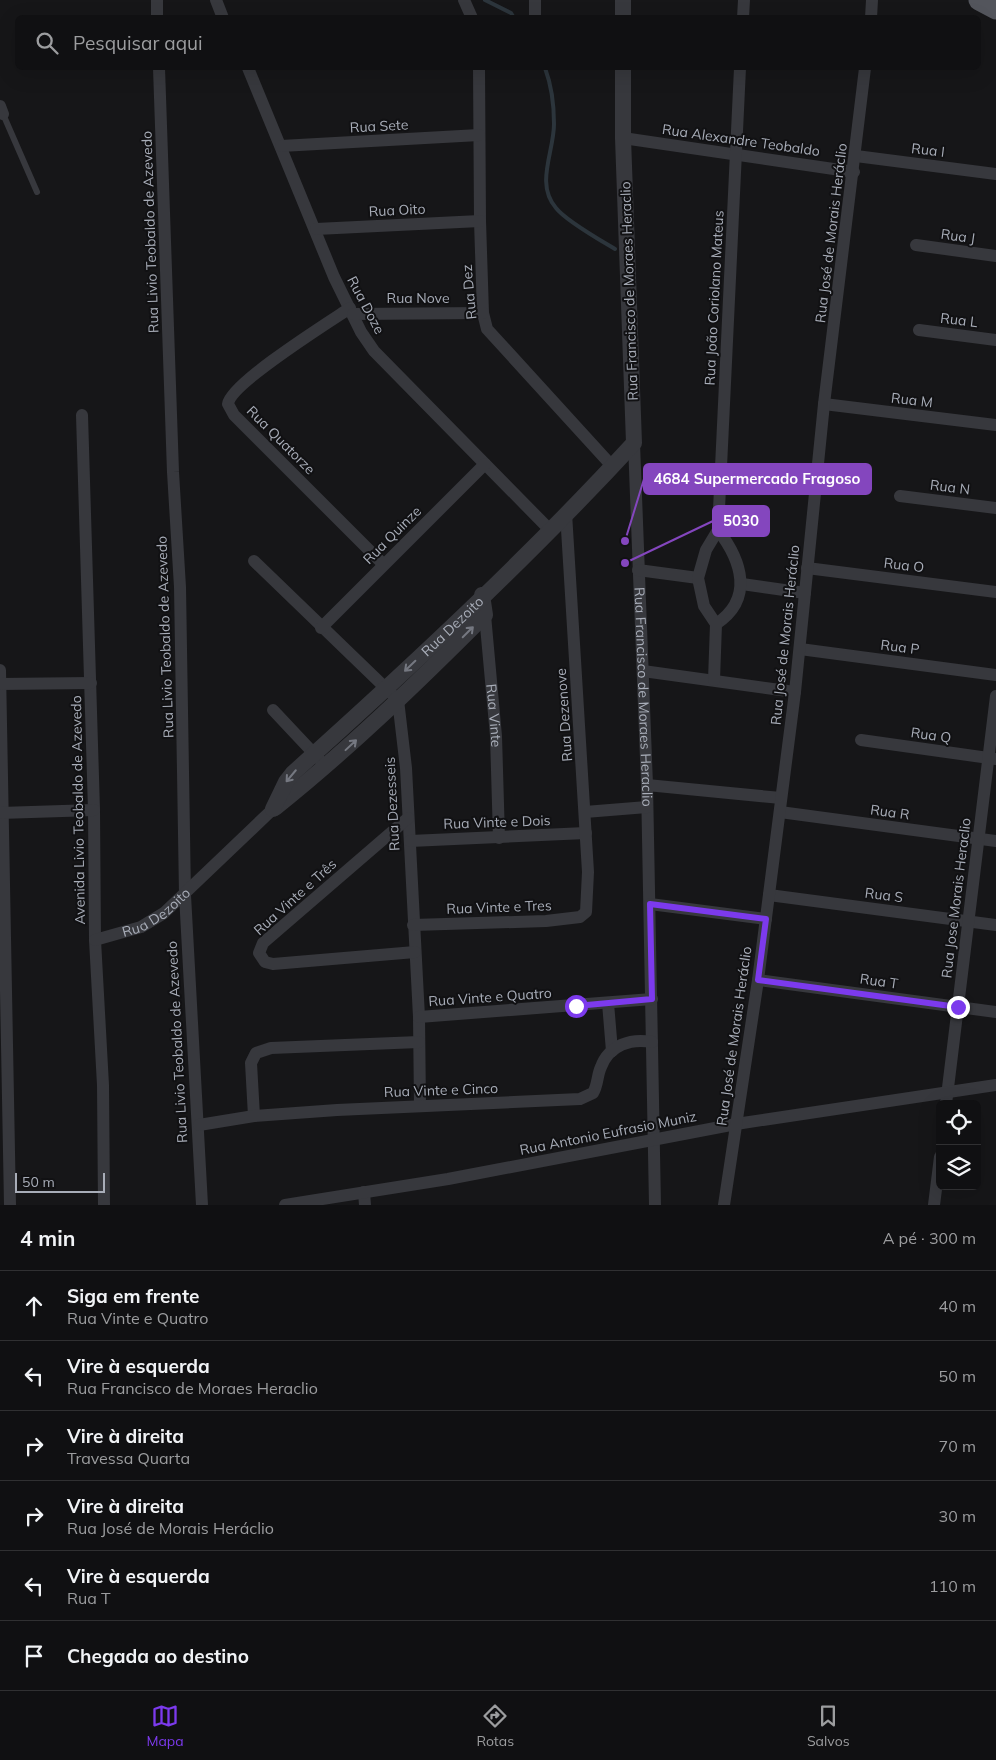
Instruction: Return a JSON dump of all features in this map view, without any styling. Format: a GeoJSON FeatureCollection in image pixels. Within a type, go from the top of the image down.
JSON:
{"type":"FeatureCollection","features":[{"type":"Feature","properties":{"kind":"main road"},"geometry":{"type":"LineString","coordinates":[[979,0],[996,9]]}},
{"type":"Feature","properties":{"kind":"street"},"geometry":{"type":"LineString","coordinates":[[157,0],[158,15]]}},
{"type":"Feature","properties":{"kind":"street"},"geometry":{"type":"LineString","coordinates":[[216,0],[222,15]]}},
{"type":"Feature","properties":{"kind":"street"},"geometry":{"type":"LineString","coordinates":[[464,0],[471,15]]}},
{"type":"Feature","properties":{"kind":"street"},"geometry":{"type":"LineString","coordinates":[[535,0],[535,15]]}},
{"type":"Feature","properties":{"kind":"street"},"geometry":{"type":"LineString","coordinates":[[623,0],[623,15]]}},
{"type":"Feature","properties":{"kind":"street"},"geometry":{"type":"LineString","coordinates":[[743,15],[744,0]]}},
{"type":"Feature","properties":{"kind":"street"},"geometry":{"type":"LineString","coordinates":[[871,15],[872,0]]}},
{"type":"Feature","properties":{"kind":"street","name":"Rua Livio Teobaldo de Azevedo"},"geometry":{"type":"LineString","coordinates":[[159,70],[173,472],[181,606],[188,989],[199,1125],[202,1205]]}},
{"type":"Feature","properties":{"kind":"street","name":"Rua Doze"},"geometry":{"type":"LineString","coordinates":[[249,70],[316,229],[334,277],[360,332],[374,351],[550,530]]}},
{"type":"Feature","properties":{"kind":"street","name":"Rua Dez"},"geometry":{"type":"LineString","coordinates":[[480,70],[480,220],[483,313],[487,329],[612,466]]}},
{"type":"Feature","properties":{"kind":"street","name":"Rua Francisco de Moraes Heraclio"},"geometry":{"type":"LineString","coordinates":[[623,70],[623,138],[647,785],[656,1205]]}},
{"type":"Feature","properties":{"kind":"street","name":"Rua João Coriolano Mateus"},"geometry":{"type":"LineString","coordinates":[[716,624],[704,606],[698,578],[706,550],[718,530],[740,70]]}},
{"type":"Feature","properties":{"kind":"street","name":"Rua José de Morais Heráclio"},"geometry":{"type":"LineString","coordinates":[[724,1205],[758,980],[782,798],[800,650],[824,404],[856,156],[865,70]]}},
{"type":"Feature","properties":{"kind":"street","name":"Rua Sete"},"geometry":{"type":"LineString","coordinates":[[281,146],[479,135]]}},
{"type":"Feature","properties":{"kind":"street","name":"Rua Alexandre Teobaldo"},"geometry":{"type":"LineString","coordinates":[[623,138],[854,172]]}},
{"type":"Feature","properties":{"kind":"street","name":"Rua I"},"geometry":{"type":"LineString","coordinates":[[856,156],[996,174]]}},
{"type":"Feature","properties":{"kind":"street","name":"Rua Oito"},"geometry":{"type":"LineString","coordinates":[[316,229],[480,220]]}},
{"type":"Feature","properties":{"kind":"street","name":"Rua J"},"geometry":{"type":"LineString","coordinates":[[916,245],[996,256]]}},
{"type":"Feature","properties":{"kind":"street","name":"Rua Nove"},"geometry":{"type":"LineString","coordinates":[[351,311],[483,313]]}},
{"type":"Feature","properties":{"kind":"street","name":"Rua Quatorze"},"geometry":{"type":"LineString","coordinates":[[351,311],[275,360],[237,390],[230,398],[228,404],[234,415],[383,564]]}},
{"type":"Feature","properties":{"kind":"street","name":"Rua L"},"geometry":{"type":"LineString","coordinates":[[918,330],[996,340]]}},
{"type":"Feature","properties":{"kind":"street","name":"Rua M"},"geometry":{"type":"LineString","coordinates":[[824,404],[996,425]]}},
{"type":"Feature","properties":{"kind":"street","name":"Avenida Livio Teobaldo de Azevedo"},"geometry":{"type":"LineString","coordinates":[[82,415],[94,810],[94,940],[103,1085],[104,1205]]}},
{"type":"Feature","properties":{"kind":"street","name":"Rua Dezoito"},"geometry":{"type":"LineString","coordinates":[[273,809],[286,782],[386,689],[550,530],[634,443]]}},
{"type":"Feature","properties":{"kind":"street","name":"Rua Quinze"},"geometry":{"type":"LineString","coordinates":[[321,628],[485,464]]}},
{"type":"Feature","properties":{"kind":"street","name":"Rua N"},"geometry":{"type":"LineString","coordinates":[[900,496],[996,508]]}},
{"type":"Feature","properties":{"kind":"street","name":"Rua Dezenove"},"geometry":{"type":"LineString","coordinates":[[566,513],[586,833],[588,890],[585,914]]}},
{"type":"Feature","properties":{"kind":"street"},"geometry":{"type":"LineString","coordinates":[[714,680],[716,624],[732,611],[742,584],[732,551],[718,530]]}},
{"type":"Feature","properties":{"kind":"street"},"geometry":{"type":"LineString","coordinates":[[254,561],[321,628],[398,700]]}},
{"type":"Feature","properties":{"kind":"street","name":"Rua O"},"geometry":{"type":"LineString","coordinates":[[807,568],[996,592]]}},
{"type":"Feature","properties":{"kind":"street"},"geometry":{"type":"LineString","coordinates":[[638,570],[698,578]]}},
{"type":"Feature","properties":{"kind":"street"},"geometry":{"type":"LineString","coordinates":[[742,584],[805,593]]}},
{"type":"Feature","properties":{"kind":"street","name":"Rua Vinte"},"geometry":{"type":"LineString","coordinates":[[482,595],[496,736],[499,838]]}},
{"type":"Feature","properties":{"kind":"street","name":"Rua Dezoito"},"geometry":{"type":"LineString","coordinates":[[94,940],[147,924],[164,914],[273,809],[327,767],[485,615]]}},
{"type":"Feature","properties":{"kind":"street","name":"Rua P"},"geometry":{"type":"LineString","coordinates":[[800,650],[996,675]]}},
{"type":"Feature","properties":{"kind":"street"},"geometry":{"type":"LineString","coordinates":[[0,670],[10,1205]]}},
{"type":"Feature","properties":{"kind":"street"},"geometry":{"type":"LineString","coordinates":[[643,671],[795,692]]}},
{"type":"Feature","properties":{"kind":"street"},"geometry":{"type":"LineString","coordinates":[[0,684],[91,683]]}},
{"type":"Feature","properties":{"kind":"street","name":"Rua Jose Morais Heraclio"},"geometry":{"type":"LineString","coordinates":[[947,1098],[978,839],[992,758],[996,696]]}},
{"type":"Feature","properties":{"kind":"street","name":"Rua Dezesseis"},"geometry":{"type":"LineString","coordinates":[[398,700],[405,751],[410,840],[419,1017],[420,1106]]}},
{"type":"Feature","properties":{"kind":"street"},"geometry":{"type":"LineString","coordinates":[[273,710],[327,767]]}},
{"type":"Feature","properties":{"kind":"street","name":"Rua Q"},"geometry":{"type":"LineString","coordinates":[[861,740],[992,758]]}},
{"type":"Feature","properties":{"kind":"street"},"geometry":{"type":"LineString","coordinates":[[647,785],[782,798]]}},
{"type":"Feature","properties":{"kind":"street"},"geometry":{"type":"LineString","coordinates":[[585,812],[647,807]]}},
{"type":"Feature","properties":{"kind":"street"},"geometry":{"type":"LineString","coordinates":[[2,813],[94,810]]}},
{"type":"Feature","properties":{"kind":"street","name":"Rua R"},"geometry":{"type":"LineString","coordinates":[[780,812],[996,841]]}},
{"type":"Feature","properties":{"kind":"street","name":"Rua Vinte e Três"},"geometry":{"type":"LineString","coordinates":[[408,818],[263,943],[259,954],[265,962],[273,964],[415,952]]}},
{"type":"Feature","properties":{"kind":"street","name":"Rua Vinte e Dois"},"geometry":{"type":"LineString","coordinates":[[410,840],[499,838],[586,833]]}},
{"type":"Feature","properties":{"kind":"street","name":"Rua S"},"geometry":{"type":"LineString","coordinates":[[769,895],[996,924]]}},
{"type":"Feature","properties":{"kind":"street"},"geometry":{"type":"LineString","coordinates":[[650,904],[766,919]]}},
{"type":"Feature","properties":{"kind":"street","name":"Rua Vinte e Tres"},"geometry":{"type":"LineString","coordinates":[[413,925],[546,921],[572,919],[585,914]]}},
{"type":"Feature","properties":{"kind":"street","name":"Rua T"},"geometry":{"type":"LineString","coordinates":[[758,980],[996,1012]]}},
{"type":"Feature","properties":{"kind":"street","name":"Rua Vinte e Quatro"},"geometry":{"type":"LineString","coordinates":[[419,1017],[652,999]]}},
{"type":"Feature","properties":{"kind":"street"},"geometry":{"type":"LineString","coordinates":[[608,1003],[612,1051]]}},
{"type":"Feature","properties":{"kind":"street"},"geometry":{"type":"LineString","coordinates":[[612,1051],[626,1041],[652,1042]]}},
{"type":"Feature","properties":{"kind":"street"},"geometry":{"type":"LineString","coordinates":[[254,1116],[251,1063],[252,1058],[259,1051],[286,1046],[419,1042]]}},
{"type":"Feature","properties":{"kind":"street","name":"Rua Vinte e Cinco"},"geometry":{"type":"LineString","coordinates":[[199,1125],[254,1116],[580,1099],[590,1096],[595,1090],[600,1067],[612,1051]]}},
{"type":"Feature","properties":{"kind":"street","name":"Rua Antonio Eufrasio Muniz"},"geometry":{"type":"LineString","coordinates":[[285,1205],[364,1199],[448,1179],[736,1124],[947,1098],[996,1085]]}},
{"type":"Feature","properties":{"kind":"street"},"geometry":{"type":"LineString","coordinates":[[934,1205],[936,1189]]}},
{"type":"Feature","properties":{"kind":"lane"},"geometry":{"type":"LineString","coordinates":[[2,110],[37,192]]}},
{"type":"Feature","properties":{"kind":"waterway"},"geometry":{"type":"LineString","coordinates":[[485,0],[512,15]]}},
{"type":"Feature","properties":{"kind":"waterway"},"geometry":{"type":"LineString","coordinates":[[546,70],[554,117],[546,178],[550,199],[567,219],[615,249]]}},
{"type":"Feature","properties":{"kind":"place","name":"4684 Supermercado Fragoso"},"geometry":{"type":"Point","coordinates":[625,541]}},
{"type":"Feature","properties":{"kind":"place","name":"5030"},"geometry":{"type":"Point","coordinates":[625,563]}},
{"type":"Feature","properties":{"kind":"route"},"geometry":{"type":"LineString","coordinates":[[576,1006],[652,999],[650,904],[766,919],[758,980],[958,1007]]}}]}
